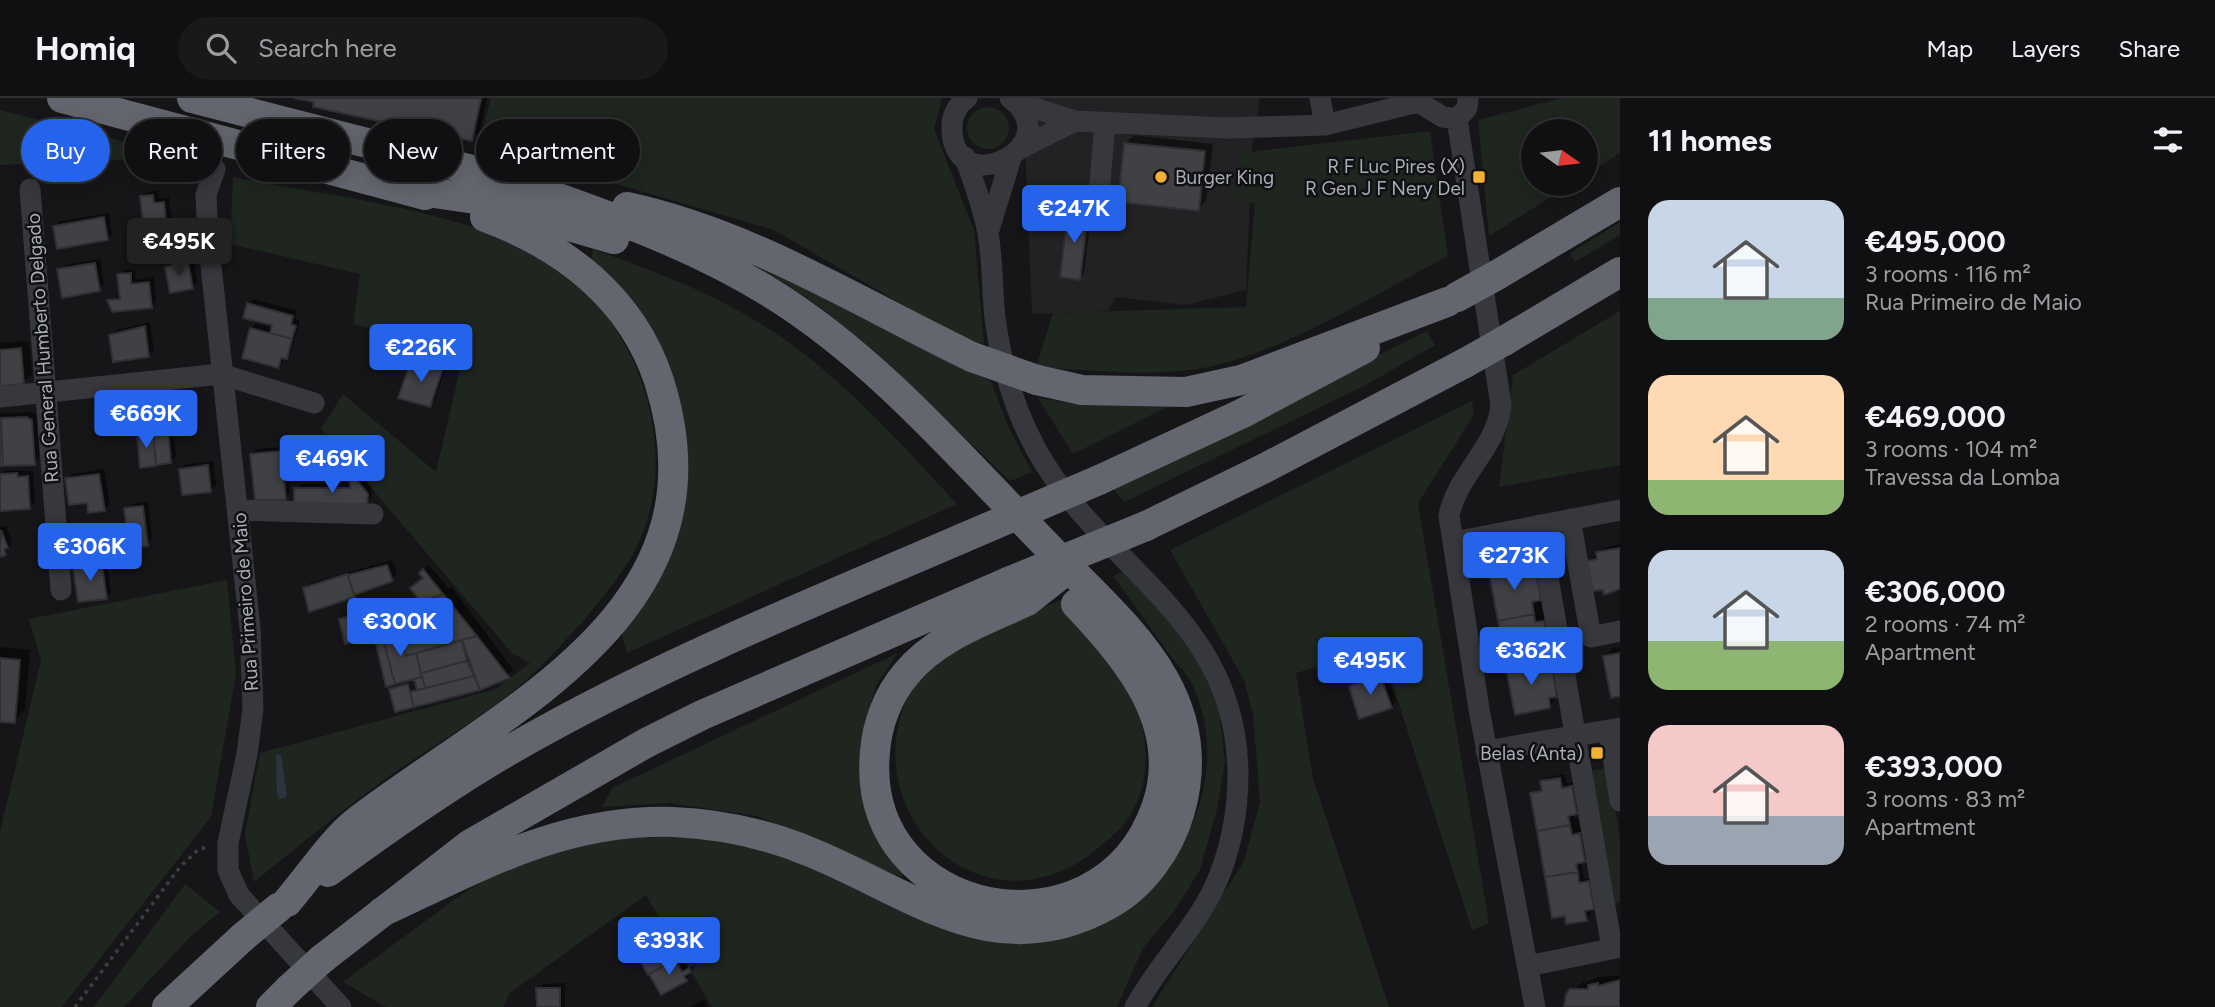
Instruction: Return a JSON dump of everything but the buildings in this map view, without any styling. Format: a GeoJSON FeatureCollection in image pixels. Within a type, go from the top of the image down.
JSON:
{"type":"FeatureCollection","features":[{"type":"Feature","properties":{"kind":"highway"},"geometry":{"type":"LineString","coordinates":[[62,98],[407,189],[537,239],[561,254],[604,290],[636,330],[657,376],[671,430],[671,493],[655,555],[624,609],[575,663],[517,708],[354,824],[283,905]]}},
{"type":"Feature","properties":{"kind":"highway"},"geometry":{"type":"LineString","coordinates":[[192,98],[476,172]]}},
{"type":"Feature","properties":{"kind":"highway"},"geometry":{"type":"LineString","coordinates":[[382,912],[538,841],[591,827],[669,822],[708,824],[775,840],[810,852],[915,903],[970,924],[1009,929],[1044,928],[1093,913],[1133,886],[1150,869],[1167,844],[1185,792],[1188,768],[1182,718],[1174,695],[1149,654],[1098,597],[883,381],[799,312],[742,276],[640,227],[514,182]]}},
{"type":"Feature","properties":{"kind":"highway"},"geometry":{"type":"LineString","coordinates":[[516,182],[673,217],[738,241],[813,274],[972,357],[1037,380],[1082,390],[1186,392],[1241,380],[1452,299]]}},
{"type":"Feature","properties":{"kind":"highway"},"geometry":{"type":"LineString","coordinates":[[407,189],[475,199],[622,242],[703,277],[770,317],[828,359],[904,428],[1106,637],[1141,683],[1163,738],[1165,768],[1160,797],[1151,824],[1135,850],[1116,870],[1093,887],[1051,904],[1006,906],[958,894],[916,865],[898,842],[882,810],[876,788],[874,763],[876,734],[884,712],[905,674],[939,644],[1017,591],[1095,549],[1263,469],[1465,363],[1620,272]]}},
{"type":"Feature","properties":{"kind":"highway"},"geometry":{"type":"LineString","coordinates":[[167,1007],[243,937],[416,807],[548,728],[713,646],[1099,480],[1320,374],[1497,275],[1620,202]]}},
{"type":"Feature","properties":{"kind":"highway"},"geometry":{"type":"LineString","coordinates":[[280,998],[322,959],[469,845],[646,743],[702,715],[1017,591]]}},
{"type":"Feature","properties":{"kind":"street"},"geometry":{"type":"LineString","coordinates":[[1320,98],[1325,125]]}},
{"type":"Feature","properties":{"kind":"street"},"geometry":{"type":"LineString","coordinates":[[1457,119],[1467,108],[1469,98]]}},
{"type":"Feature","properties":{"kind":"street"},"geometry":{"type":"LineString","coordinates":[[964,99],[951,124],[952,137],[965,157],[988,233],[996,319],[1006,371],[1036,449],[1075,505],[1187,625],[1218,678],[1234,729],[1238,792],[1226,856],[1198,916],[1153,977],[1135,1007]]}},
{"type":"Feature","properties":{"kind":"street"},"geometry":{"type":"LineString","coordinates":[[1013,100],[1075,121],[1105,123],[1227,128],[1325,125],[1415,100],[1443,117],[1457,119]]}},
{"type":"Feature","properties":{"kind":"street"},"geometry":{"type":"LineString","coordinates":[[988,233],[1026,123],[1013,100]]}},
{"type":"Feature","properties":{"kind":"street"},"geometry":{"type":"LineString","coordinates":[[1457,119],[1501,405],[1494,434],[1458,486],[1451,502],[1449,516],[1486,751],[1535,1007]]}},
{"type":"Feature","properties":{"kind":"street"},"geometry":{"type":"LineString","coordinates":[[965,157],[988,166],[1075,121]]}},
{"type":"Feature","properties":{"kind":"street"},"geometry":{"type":"LineString","coordinates":[[1098,207],[1105,123]]}},
{"type":"Feature","properties":{"kind":"street","name":"Rua Primeiro de Maio"},"geometry":{"type":"LineString","coordinates":[[210,182],[205,195],[208,237],[250,628],[253,709],[247,754],[228,843],[228,870],[239,895],[341,1007]]}},
{"type":"Feature","properties":{"kind":"street","name":"Rua General Humberto Delgado"},"geometry":{"type":"LineString","coordinates":[[30,189],[61,590]]}},
{"type":"Feature","properties":{"kind":"street"},"geometry":{"type":"LineString","coordinates":[[0,397],[221,374],[314,403]]}},
{"type":"Feature","properties":{"kind":"street"},"geometry":{"type":"LineString","coordinates":[[238,510],[373,514]]}},
{"type":"Feature","properties":{"kind":"street"},"geometry":{"type":"LineString","coordinates":[[1454,542],[1620,510]]}},
{"type":"Feature","properties":{"kind":"street"},"geometry":{"type":"LineString","coordinates":[[1570,519],[1591,637],[1620,631]]}},
{"type":"Feature","properties":{"kind":"street"},"geometry":{"type":"LineString","coordinates":[[1528,966],[1616,948],[1539,525]]}},
{"type":"Feature","properties":{"kind":"street"},"geometry":{"type":"LineString","coordinates":[[1486,751],[1614,729],[1620,801]]}},
{"type":"Feature","properties":{"kind":"path"},"geometry":{"type":"LineString","coordinates":[[75,1007],[180,867],[199,849],[228,843]]}},
{"type":"Feature","properties":{"kind":"shaded area"},"geometry":{"type":"Polygon","coordinates":[[[491,98],[942,98],[934,129],[974,230],[984,344],[953,334],[774,230],[609,182],[640,182],[640,119],[486,119],[491,98]]]}},
{"type":"Feature","properties":{"kind":"shaded area"},"geometry":{"type":"Polygon","coordinates":[[[1023,98],[1260,98],[1252,150],[1246,290],[1185,305],[1116,297],[1108,311],[1032,314],[1023,98]]]}},
{"type":"Feature","properties":{"kind":"shaded area"},"geometry":{"type":"Polygon","coordinates":[[[1562,98],[1620,98],[1620,153],[1598,167],[1598,119],[1521,119],[1521,196],[1553,196],[1489,236],[1478,120],[1562,98]]]}},
{"type":"Feature","properties":{"kind":"shaded area"},"geometry":{"type":"Polygon","coordinates":[[[988,107],[1003,113],[1009,128],[1003,143],[988,149],[973,143],[967,128],[973,113],[988,107]]]}},
{"type":"Feature","properties":{"kind":"shaded area"},"geometry":{"type":"Polygon","coordinates":[[[0,110],[35,119],[21,119],[21,164],[0,165],[0,110]]]}},
{"type":"Feature","properties":{"kind":"shaded area"},"geometry":{"type":"Polygon","coordinates":[[[1430,131],[1448,256],[1322,324],[1288,340],[1222,364],[1190,370],[1152,372],[1036,367],[1053,313],[1246,307],[1255,203],[1235,203],[1240,153],[1430,131]]]}},
{"type":"Feature","properties":{"kind":"shaded area"},"geometry":{"type":"Polygon","coordinates":[[[110,138],[124,142],[124,160],[110,160],[110,138]]]}},
{"type":"Feature","properties":{"kind":"shaded area"},"geometry":{"type":"Polygon","coordinates":[[[233,177],[236,178],[236,182],[261,182],[388,205],[449,220],[524,245],[561,268],[592,298],[619,334],[638,373],[651,415],[656,459],[652,502],[631,558],[608,591],[551,656],[507,696],[379,783],[254,882],[245,834],[260,753],[496,689],[530,663],[512,653],[321,429],[343,394],[436,472],[464,352],[353,324],[360,274],[230,244],[233,177]]]}},
{"type":"Feature","properties":{"kind":"shaded area"},"geometry":{"type":"Polygon","coordinates":[[[1620,222],[1620,235],[1575,262],[1570,253],[1620,222]]]}},
{"type":"Feature","properties":{"kind":"shaded area"},"geometry":{"type":"Polygon","coordinates":[[[715,241],[991,381],[1007,424],[1032,472],[1010,481],[877,353],[811,301],[715,241]]]}},
{"type":"Feature","properties":{"kind":"shaded area"},"geometry":{"type":"Polygon","coordinates":[[[593,249],[709,296],[776,334],[859,401],[957,504],[627,653],[621,632],[686,462],[681,421],[661,347],[591,260],[593,249]]]}},
{"type":"Feature","properties":{"kind":"shaded area"},"geometry":{"type":"Polygon","coordinates":[[[1620,311],[1620,465],[1499,487],[1513,375],[1620,311]]]}},
{"type":"Feature","properties":{"kind":"shaded area"},"geometry":{"type":"Polygon","coordinates":[[[1427,331],[1435,345],[1366,385],[1124,502],[1111,487],[1427,331]]]}},
{"type":"Feature","properties":{"kind":"shaded area"},"geometry":{"type":"Polygon","coordinates":[[[1038,398],[1076,404],[1181,400],[1073,454],[1038,398]]]}},
{"type":"Feature","properties":{"kind":"shaded area"},"geometry":{"type":"Polygon","coordinates":[[[1472,401],[1474,415],[1418,503],[1489,923],[1472,930],[1381,649],[1296,673],[1313,778],[1389,1007],[1152,1007],[1244,861],[1260,802],[1253,715],[1244,680],[1170,550],[1472,401]]]}},
{"type":"Feature","properties":{"kind":"shaded area"},"geometry":{"type":"Polygon","coordinates":[[[1128,569],[1175,628],[1202,669],[1219,711],[1225,761],[1217,809],[1200,870],[1174,911],[1143,948],[1117,1007],[712,1007],[646,895],[510,993],[503,1007],[386,1007],[343,982],[455,899],[515,860],[596,836],[681,830],[739,840],[1072,935],[1111,920],[1132,904],[1176,853],[1189,831],[1198,807],[1205,783],[1207,758],[1201,708],[1192,684],[1113,576],[1128,569]]]}},
{"type":"Feature","properties":{"kind":"shaded area"},"geometry":{"type":"Polygon","coordinates":[[[227,580],[236,674],[211,817],[62,1007],[0,1007],[0,832],[41,660],[29,619],[227,580]]]}},
{"type":"Feature","properties":{"kind":"shaded area"},"geometry":{"type":"Polygon","coordinates":[[[1060,600],[1091,633],[1128,686],[1142,725],[1145,746],[1142,786],[1136,805],[1125,823],[1087,857],[1063,870],[1037,879],[996,879],[971,871],[949,859],[930,842],[915,822],[897,775],[895,749],[899,723],[913,686],[935,664],[987,633],[1060,600]]]}},
{"type":"Feature","properties":{"kind":"shaded area"},"geometry":{"type":"Polygon","coordinates":[[[898,653],[875,687],[863,736],[903,878],[757,816],[670,803],[602,807],[612,788],[898,653]]]}},
{"type":"Feature","properties":{"kind":"shaded area"},"geometry":{"type":"Polygon","coordinates":[[[276,755],[281,755],[287,795],[279,799],[277,794],[276,755]]]}},
{"type":"Feature","properties":{"kind":"shaded area"},"geometry":{"type":"Polygon","coordinates":[[[1608,768],[1620,837],[1620,903],[1609,904],[1589,771],[1608,768]]]}},
{"type":"Feature","properties":{"kind":"shaded area"},"geometry":{"type":"Polygon","coordinates":[[[185,884],[220,912],[193,934],[124,1007],[94,1007],[185,884]]]}},
{"type":"Feature","properties":{"kind":"place","name":"Burger King"},"geometry":{"type":"Point","coordinates":[1161,177]}},
{"type":"Feature","properties":{"kind":"place","name":"R F Luc Pires (X) R Gen J F Nery Del"},"geometry":{"type":"Point","coordinates":[1479,177]}},
{"type":"Feature","properties":{"kind":"place","name":"Belas (Anta)"},"geometry":{"type":"Point","coordinates":[1597,753]}}]}
